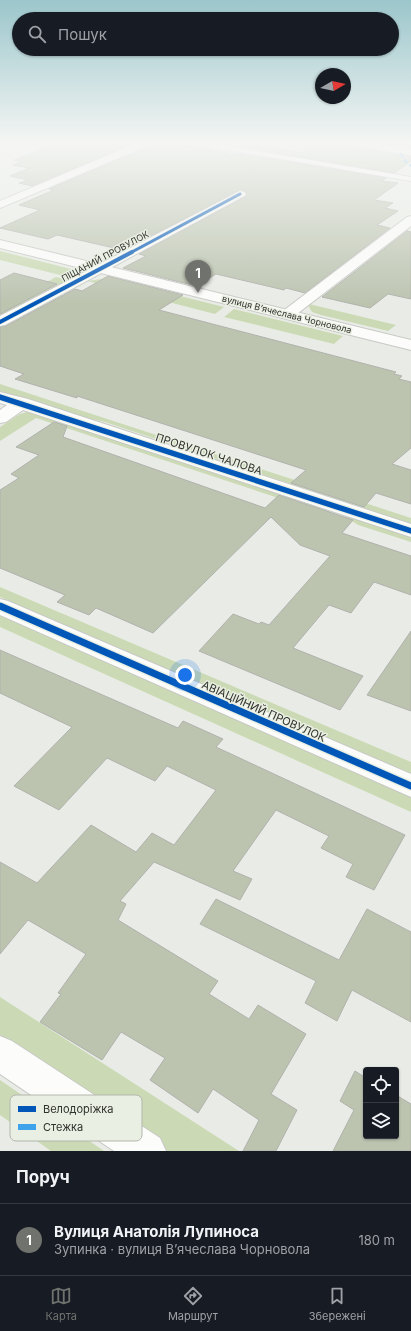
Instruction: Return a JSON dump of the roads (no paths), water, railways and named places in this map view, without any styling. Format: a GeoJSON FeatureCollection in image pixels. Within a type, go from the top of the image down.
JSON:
{"type":"FeatureCollection","features":[{"type":"Feature","properties":{"kind":"street"},"geometry":{"type":"LineString","coordinates":[[0,204],[17,197]]}},
{"type":"Feature","properties":{"kind":"street","name":"ПІЩАНИЙ ПРОВУЛОК"},"geometry":{"type":"LineString","coordinates":[[0,322],[235,197]]}},
{"type":"Feature","properties":{"kind":"street"},"geometry":{"type":"LineString","coordinates":[[288,314],[411,220]]}},
{"type":"Feature","properties":{"kind":"street","name":"вулиця Вʼячеслава Чорновола"},"geometry":{"type":"LineString","coordinates":[[0,244],[411,345]]}},
{"type":"Feature","properties":{"kind":"street","name":"ПРОВУЛОК ЧАЛОВА"},"geometry":{"type":"LineString","coordinates":[[0,397],[411,531]]}},
{"type":"Feature","properties":{"kind":"street"},"geometry":{"type":"LineString","coordinates":[[0,418],[22,404]]}},
{"type":"Feature","properties":{"kind":"street","name":"АВІАЦІЙНИЙ ПРОВУЛОК"},"geometry":{"type":"LineString","coordinates":[[0,606],[411,786]]}},
{"type":"Feature","properties":{"kind":"street"},"geometry":{"type":"LineString","coordinates":[[0,1054],[62,1095]]}},
{"type":"Feature","properties":{"kind":"street"},"geometry":{"type":"LineString","coordinates":[[131,1141],[146,1151]]}},
{"type":"Feature","properties":{"kind":"place","name":"Вулиця Анатолія Лупиноса"},"geometry":{"type":"Point","coordinates":[198,293]}}]}
